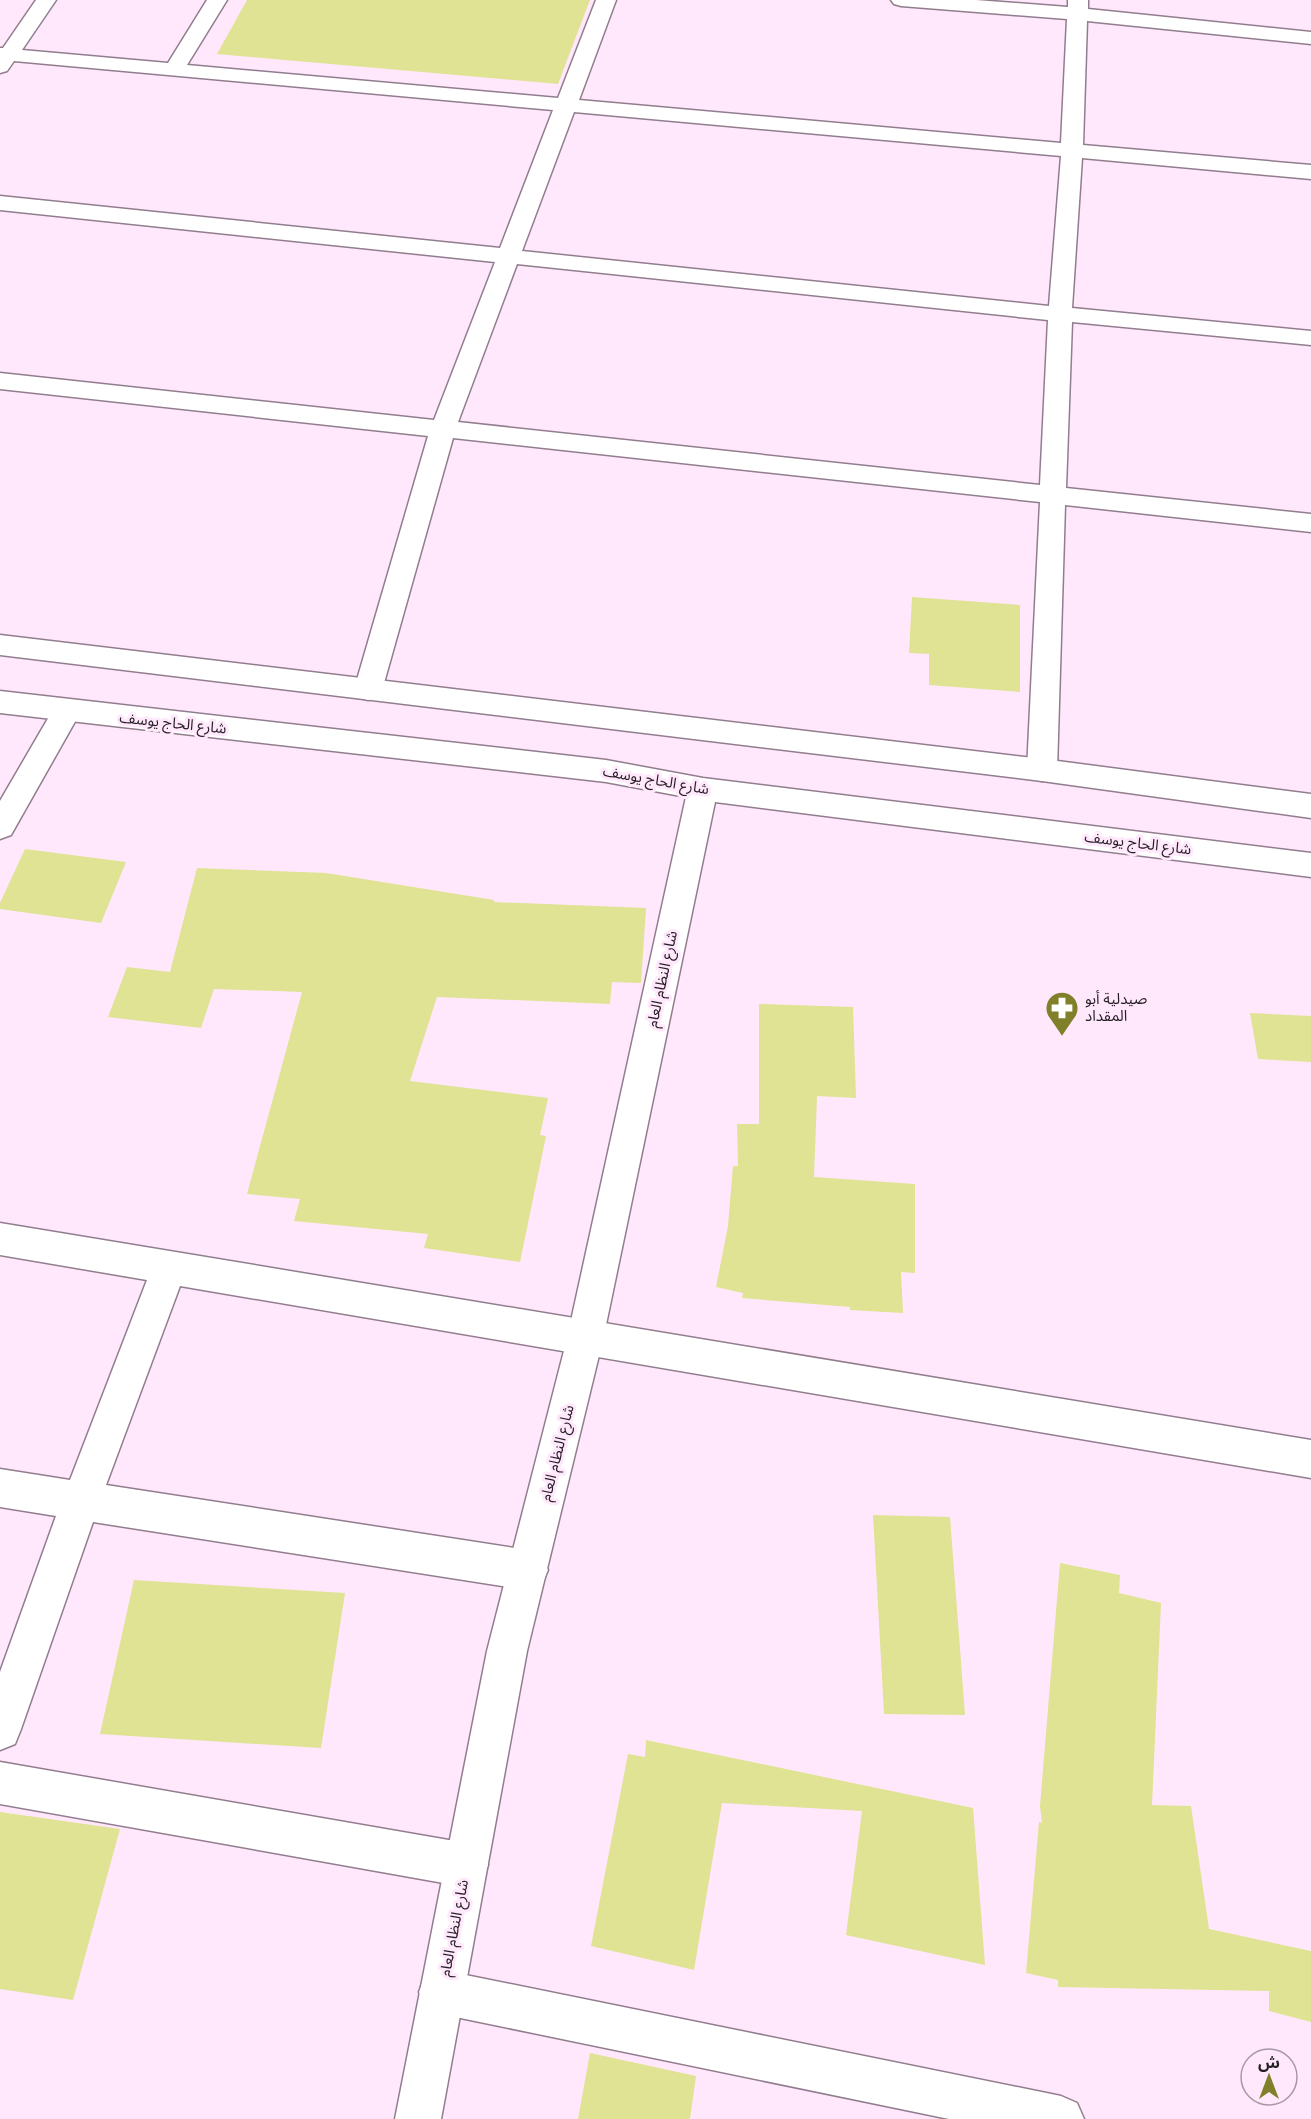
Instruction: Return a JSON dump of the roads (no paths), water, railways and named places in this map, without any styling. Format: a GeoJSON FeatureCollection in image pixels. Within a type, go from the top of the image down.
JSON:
{"type":"FeatureCollection","features":[{"type":"Feature","properties":{"kind":"street"},"geometry":{"type":"LineString","coordinates":[[3,59],[46,0]]}},
{"type":"Feature","properties":{"kind":"street"},"geometry":{"type":"LineString","coordinates":[[174,69],[217,0]]}},
{"type":"Feature","properties":{"kind":"street"},"geometry":{"type":"LineString","coordinates":[[368,690],[442,428],[606,0]]}},
{"type":"Feature","properties":{"kind":"street"},"geometry":{"type":"LineString","coordinates":[[901,0],[1078,7],[1311,38]]}},
{"type":"Feature","properties":{"kind":"street"},"geometry":{"type":"LineString","coordinates":[[1042,770],[1051,494],[1060,314],[1072,150],[1078,7]]}},
{"type":"Feature","properties":{"kind":"street"},"geometry":{"type":"LineString","coordinates":[[3,59],[174,69],[1311,172]]}},
{"type":"Feature","properties":{"kind":"street"},"geometry":{"type":"LineString","coordinates":[[0,203],[1060,314],[1311,338]]}},
{"type":"Feature","properties":{"kind":"street"},"geometry":{"type":"LineString","coordinates":[[0,381],[1311,523]]}},
{"type":"Feature","properties":{"kind":"street"},"geometry":{"type":"LineString","coordinates":[[0,645],[1042,770],[1311,807]]}},
{"type":"Feature","properties":{"kind":"street","name":"شارع الحاج يوسف"},"geometry":{"type":"LineString","coordinates":[[0,702],[606,771],[703,789],[1311,865]]}},
{"type":"Feature","properties":{"kind":"street"},"geometry":{"type":"LineString","coordinates":[[0,826],[67,711]]}},
{"type":"Feature","properties":{"kind":"street","name":"شارع النظام العام"},"geometry":{"type":"LineString","coordinates":[[418,2119],[507,1652],[585,1339],[703,789]]}},
{"type":"Feature","properties":{"kind":"street"},"geometry":{"type":"LineString","coordinates":[[0,1239],[585,1339],[1311,1459]]}},
{"type":"Feature","properties":{"kind":"street"},"geometry":{"type":"LineString","coordinates":[[0,1729],[81,1500],[169,1268]]}},
{"type":"Feature","properties":{"kind":"street"},"geometry":{"type":"LineString","coordinates":[[0,1488],[528,1570]]}},
{"type":"Feature","properties":{"kind":"street"},"geometry":{"type":"LineString","coordinates":[[0,1783],[466,1865]]}},
{"type":"Feature","properties":{"kind":"street"},"geometry":{"type":"LineString","coordinates":[[441,1992],[1061,2119]]}},
{"type":"Feature","properties":{"kind":"place","name":"صيدلية أبو المقداد"},"geometry":{"type":"Point","coordinates":[1062,1037]}}]}
